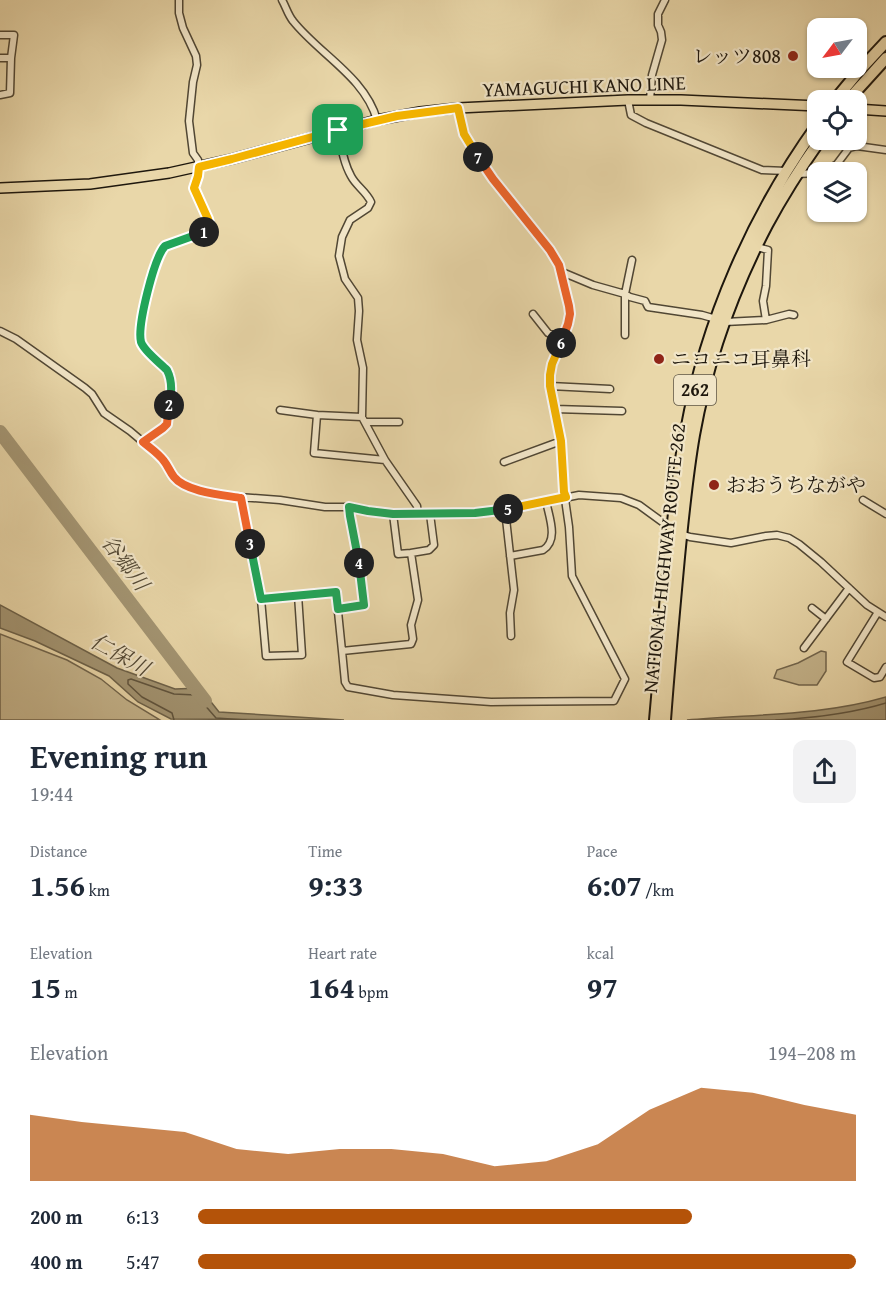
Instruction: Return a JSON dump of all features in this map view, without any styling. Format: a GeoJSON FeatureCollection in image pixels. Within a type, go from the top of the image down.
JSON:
{"type":"FeatureCollection","features":[{"type":"Feature","properties":{"kind":"highway"},"geometry":{"type":"LineString","coordinates":[[843,90],[886,42]]}},
{"type":"Feature","properties":{"kind":"highway"},"geometry":{"type":"LineString","coordinates":[[857,90],[886,58]]}},
{"type":"Feature","properties":{"kind":"highway","name":"NATIONAL HIGHWAY ROUTE 262"},"geometry":{"type":"LineString","coordinates":[[655,720],[663,682],[686,430],[704,357],[807,144]]}},
{"type":"Feature","properties":{"kind":"highway","name":"NATIONAL HIGHWAY ROUTE 262"},"geometry":{"type":"LineString","coordinates":[[720,321],[747,245],[767,204],[811,150]]}},
{"type":"Feature","properties":{"kind":"highway","name":"NATIONAL HIGHWAY ROUTE 262"},"geometry":{"type":"LineString","coordinates":[[663,682],[664,720]]}},
{"type":"Feature","properties":{"kind":"main road","name":"YAMAGUCHI KANO LINE"},"geometry":{"type":"LineString","coordinates":[[0,188],[90,184],[169,173],[232,159],[376,120],[458,108],[628,100],[807,105]]}},
{"type":"Feature","properties":{"kind":"main road"},"geometry":{"type":"LineString","coordinates":[[867,110],[886,111]]}},
{"type":"Feature","properties":{"kind":"street"},"geometry":{"type":"LineString","coordinates":[[143,442],[167,424],[172,395],[172,385],[167,370],[144,347],[141,340],[142,313],[157,262],[165,246],[207,231],[210,227],[194,188],[199,167],[198,160],[193,153],[189,121],[197,65],[196,56],[183,28],[179,13],[179,0]]}},
{"type":"Feature","properties":{"kind":"street"},"geometry":{"type":"LineString","coordinates":[[282,0],[292,20],[348,74],[367,98],[376,120]]}},
{"type":"Feature","properties":{"kind":"street"},"geometry":{"type":"LineString","coordinates":[[650,100],[652,75],[662,40],[658,14],[665,0]]}},
{"type":"Feature","properties":{"kind":"street"},"geometry":{"type":"LineString","coordinates":[[0,35],[14,35],[10,93],[0,95]]}},
{"type":"Feature","properties":{"kind":"street"},"geometry":{"type":"LineString","coordinates":[[0,58],[12,58]]}},
{"type":"Feature","properties":{"kind":"street"},"geometry":{"type":"LineString","coordinates":[[628,100],[631,115],[646,123],[762,170],[807,173]]}},
{"type":"Feature","properties":{"kind":"street"},"geometry":{"type":"LineString","coordinates":[[261,599],[336,592],[345,682],[348,687],[393,695],[491,702],[614,701],[625,679],[572,576],[561,441],[550,386],[552,364],[570,314],[562,272],[550,250],[493,179],[470,146],[464,134],[458,108]]}},
{"type":"Feature","properties":{"kind":"street"},"geometry":{"type":"LineString","coordinates":[[338,130],[346,166],[352,178],[367,194],[371,202],[368,208],[350,220],[342,237],[339,256],[345,279],[358,298],[357,340],[363,368],[363,420],[385,460],[417,506],[418,514]]}},
{"type":"Feature","properties":{"kind":"street"},"geometry":{"type":"LineString","coordinates":[[838,162],[849,148],[856,146],[886,150]]}},
{"type":"Feature","properties":{"kind":"street"},"geometry":{"type":"LineString","coordinates":[[757,247],[768,250],[763,301],[766,320]]}},
{"type":"Feature","properties":{"kind":"street"},"geometry":{"type":"LineString","coordinates":[[625,334],[626,294],[632,260]]}},
{"type":"Feature","properties":{"kind":"street"},"geometry":{"type":"LineString","coordinates":[[562,272],[593,285],[645,301],[648,307],[702,315],[720,321],[766,320],[789,314],[794,315]]}},
{"type":"Feature","properties":{"kind":"street"},"geometry":{"type":"LineString","coordinates":[[533,314],[548,333],[563,338]]}},
{"type":"Feature","properties":{"kind":"street"},"geometry":{"type":"LineString","coordinates":[[0,331],[16,339],[86,388],[92,393],[104,413],[162,458],[174,477],[192,488],[225,496],[280,500],[325,507],[349,507],[393,514],[475,513],[589,495],[621,498],[639,505],[677,531],[702,539],[731,543],[777,535],[789,538],[799,544],[867,605],[886,616]]}},
{"type":"Feature","properties":{"kind":"street"},"geometry":{"type":"LineString","coordinates":[[550,386],[610,389]]}},
{"type":"Feature","properties":{"kind":"street"},"geometry":{"type":"LineString","coordinates":[[555,409],[622,411]]}},
{"type":"Feature","properties":{"kind":"street"},"geometry":{"type":"LineString","coordinates":[[279,410],[399,422]]}},
{"type":"Feature","properties":{"kind":"street"},"geometry":{"type":"LineString","coordinates":[[317,415],[314,453],[385,460]]}},
{"type":"Feature","properties":{"kind":"street"},"geometry":{"type":"LineString","coordinates":[[504,462],[561,441]]}},
{"type":"Feature","properties":{"kind":"street"},"geometry":{"type":"LineString","coordinates":[[241,498],[261,599],[266,656],[302,655],[298,595]]}},
{"type":"Feature","properties":{"kind":"street"},"geometry":{"type":"LineString","coordinates":[[863,500],[886,514]]}},
{"type":"Feature","properties":{"kind":"street"},"geometry":{"type":"LineString","coordinates":[[510,556],[547,548],[551,541],[552,527],[546,501]]}},
{"type":"Feature","properties":{"kind":"street"},"geometry":{"type":"LineString","coordinates":[[338,609],[364,605],[349,507]]}},
{"type":"Feature","properties":{"kind":"street"},"geometry":{"type":"LineString","coordinates":[[505,510],[514,590],[510,614],[511,636]]}},
{"type":"Feature","properties":{"kind":"street"},"geometry":{"type":"LineString","coordinates":[[393,514],[398,554],[429,550],[434,544],[430,514]]}},
{"type":"Feature","properties":{"kind":"street"},"geometry":{"type":"LineString","coordinates":[[342,651],[411,644],[413,639],[411,625],[418,600],[411,553]]}},
{"type":"Feature","properties":{"kind":"street"},"geometry":{"type":"LineString","coordinates":[[804,648],[849,588]]}},
{"type":"Feature","properties":{"kind":"street"},"geometry":{"type":"LineString","coordinates":[[812,608],[826,618]]}},
{"type":"Feature","properties":{"kind":"street"},"geometry":{"type":"LineString","coordinates":[[878,612],[847,662],[874,678],[880,677],[886,667]]}},
{"type":"Feature","properties":{"kind":"shaded area"},"geometry":{"type":"Polygon","coordinates":[[[0,634],[67,660],[101,679],[127,700],[160,720],[0,720],[0,634]]]}},
{"type":"Feature","properties":{"kind":"shaded area"},"geometry":{"type":"Polygon","coordinates":[[[821,651],[826,652],[826,671],[817,685],[799,685],[774,678],[777,670],[798,663],[821,651]]]}},
{"type":"Feature","properties":{"kind":"water"},"geometry":{"type":"Polygon","coordinates":[[[0,605],[117,668],[175,689],[200,688],[219,712],[344,720],[171,719],[138,702],[109,676],[35,641],[0,628],[0,605]]]}},
{"type":"Feature","properties":{"kind":"water"},"geometry":{"type":"Polygon","coordinates":[[[886,697],[886,720],[687,720],[812,711],[886,697]]]}},
{"type":"Feature","properties":{"kind":"waterway","name":"谷郷川"},"geometry":{"type":"LineString","coordinates":[[0,432],[205,701]]}},
{"type":"Feature","properties":{"kind":"place","name":"レッツ808"},"geometry":{"type":"Point","coordinates":[793,56]}},
{"type":"Feature","properties":{"kind":"place","name":"ニコニコ耳鼻科"},"geometry":{"type":"Point","coordinates":[659,359]}},
{"type":"Feature","properties":{"kind":"place","name":"おおうちながや"},"geometry":{"type":"Point","coordinates":[714,485]}},
{"type":"Feature","properties":{"kind":"route"},"geometry":{"type":"LineString","coordinates":[[458,108],[464,134],[480,162],[550,250],[559,265],[570,314],[550,375],[550,386],[561,441],[566,497],[505,510],[475,513],[393,514],[349,507],[364,605],[338,609],[336,592],[261,599],[241,498],[192,488],[181,483],[174,477],[162,458],[143,442],[167,424],[172,385],[167,370],[144,347],[141,340],[142,313],[162,249],[207,231],[210,227],[195,194],[194,188],[199,167],[338,130],[397,116],[458,108]]}},
{"type":"Feature","properties":{"kind":"water label","name":"仁保川"},"geometry":{"type":"Point","coordinates":[120,655]}}]}
